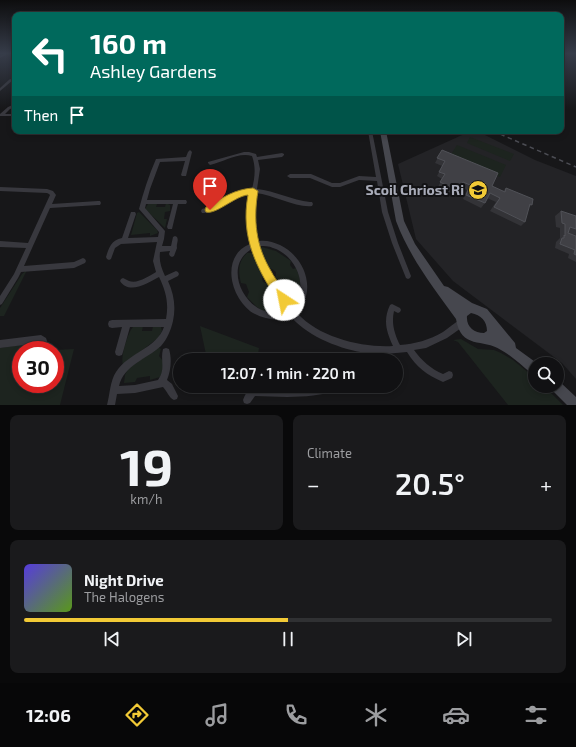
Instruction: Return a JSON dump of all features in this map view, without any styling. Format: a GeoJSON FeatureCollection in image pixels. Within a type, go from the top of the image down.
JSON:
{"type":"FeatureCollection","features":[{"type":"Feature","properties":{"kind":"street"},"geometry":{"type":"LineString","coordinates":[[0,90],[11,80]]}},
{"type":"Feature","properties":{"kind":"street"},"geometry":{"type":"LineString","coordinates":[[0,116],[12,107]]}},
{"type":"Feature","properties":{"kind":"street"},"geometry":{"type":"LineString","coordinates":[[0,116],[12,115]]}},
{"type":"Feature","properties":{"kind":"street"},"geometry":{"type":"LineString","coordinates":[[371,134],[389,226],[408,276]]}},
{"type":"Feature","properties":{"kind":"street"},"geometry":{"type":"LineString","coordinates":[[384,134],[400,222],[413,251],[439,287],[468,333]]}},
{"type":"Feature","properties":{"kind":"street"},"geometry":{"type":"LineString","coordinates":[[184,175],[190,152]]}},
{"type":"Feature","properties":{"kind":"street"},"geometry":{"type":"LineString","coordinates":[[210,163],[251,154],[254,155],[256,159],[257,177],[250,212],[254,245],[267,275],[294,314],[305,326],[334,341],[371,350],[409,349],[430,343],[452,331],[461,320],[464,311],[470,308]]}},
{"type":"Feature","properties":{"kind":"street"},"geometry":{"type":"LineString","coordinates":[[256,159],[282,155]]}},
{"type":"Feature","properties":{"kind":"street"},"geometry":{"type":"LineString","coordinates":[[111,405],[116,380],[123,369],[159,342],[164,336],[169,323],[172,303],[156,259],[162,231],[143,212],[142,209],[143,202],[158,160],[188,159]]}},
{"type":"Feature","properties":{"kind":"street"},"geometry":{"type":"LineString","coordinates":[[290,176],[312,176],[332,185],[340,185],[359,178],[379,179]]}},
{"type":"Feature","properties":{"kind":"street"},"geometry":{"type":"LineString","coordinates":[[0,189],[50,192],[53,195],[20,269],[0,302]]}},
{"type":"Feature","properties":{"kind":"street"},"geometry":{"type":"LineString","coordinates":[[204,211],[210,210],[243,192],[253,191],[284,197],[304,204],[310,204]]}},
{"type":"Feature","properties":{"kind":"street"},"geometry":{"type":"LineString","coordinates":[[143,202],[184,202]]}},
{"type":"Feature","properties":{"kind":"street"},"geometry":{"type":"LineString","coordinates":[[170,227],[176,202]]}},
{"type":"Feature","properties":{"kind":"street"},"geometry":{"type":"LineString","coordinates":[[48,206],[98,203]]}},
{"type":"Feature","properties":{"kind":"street"},"geometry":{"type":"LineString","coordinates":[[124,241],[132,214]]}},
{"type":"Feature","properties":{"kind":"street"},"geometry":{"type":"LineString","coordinates":[[109,257],[115,244],[120,241],[161,239]]}},
{"type":"Feature","properties":{"kind":"street"},"geometry":{"type":"LineString","coordinates":[[159,249],[173,251],[175,239]]}},
{"type":"Feature","properties":{"kind":"street"},"geometry":{"type":"LineString","coordinates":[[263,243],[278,246],[291,254],[298,263],[303,277],[303,293],[302,303],[294,314],[286,316],[269,316],[250,307],[242,298],[234,277],[234,267],[238,257],[247,248],[263,243]]}},
{"type":"Feature","properties":{"kind":"street"},"geometry":{"type":"LineString","coordinates":[[0,244],[29,246]]}},
{"type":"Feature","properties":{"kind":"street"},"geometry":{"type":"LineString","coordinates":[[20,269],[74,265],[83,261]]}},
{"type":"Feature","properties":{"kind":"street"},"geometry":{"type":"LineString","coordinates":[[123,281],[130,285],[136,284],[160,273]]}},
{"type":"Feature","properties":{"kind":"street"},"geometry":{"type":"LineString","coordinates":[[164,280],[176,274]]}},
{"type":"Feature","properties":{"kind":"street"},"geometry":{"type":"LineString","coordinates":[[439,287],[470,308],[475,308],[484,313],[492,325],[517,354]]}},
{"type":"Feature","properties":{"kind":"street"},"geometry":{"type":"LineString","coordinates":[[398,310],[392,307],[390,315],[391,330],[398,349]]}},
{"type":"Feature","properties":{"kind":"street"},"geometry":{"type":"LineString","coordinates":[[112,324],[169,323]]}},
{"type":"Feature","properties":{"kind":"street"},"geometry":{"type":"LineString","coordinates":[[119,352],[127,324]]}},
{"type":"Feature","properties":{"kind":"street"},"geometry":{"type":"LineString","coordinates":[[487,338],[492,333],[492,325]]}},
{"type":"Feature","properties":{"kind":"street"},"geometry":{"type":"LineString","coordinates":[[452,331],[468,333],[476,338],[487,338],[504,345],[528,363]]}},
{"type":"Feature","properties":{"kind":"street"},"geometry":{"type":"LineString","coordinates":[[25,341],[41,339],[43,341]]}},
{"type":"Feature","properties":{"kind":"street"},"geometry":{"type":"LineString","coordinates":[[0,344],[12,343]]}},
{"type":"Feature","properties":{"kind":"street"},"geometry":{"type":"LineString","coordinates":[[409,349],[415,359],[426,370],[442,378],[450,375]]}},
{"type":"Feature","properties":{"kind":"street"},"geometry":{"type":"LineString","coordinates":[[163,382],[168,361],[166,352]]}},
{"type":"Feature","properties":{"kind":"street"},"geometry":{"type":"LineString","coordinates":[[115,390],[141,388],[163,382]]}},
{"type":"Feature","properties":{"kind":"street"},"geometry":{"type":"LineString","coordinates":[[163,382],[169,387],[174,396]]}},
{"type":"Feature","properties":{"kind":"street"},"geometry":{"type":"LineString","coordinates":[[247,400],[252,393]]}},
{"type":"Feature","properties":{"kind":"street"},"geometry":{"type":"LineString","coordinates":[[563,393],[576,405]]}},
{"type":"Feature","properties":{"kind":"shaded area"},"geometry":{"type":"Polygon","coordinates":[[[464,134],[483,134],[535,160],[576,176],[576,379],[564,365],[564,357],[554,357],[453,281],[416,239],[398,164],[464,134]]]}},
{"type":"Feature","properties":{"kind":"shaded area"},"geometry":{"type":"Polygon","coordinates":[[[470,137],[514,154],[510,161],[467,143],[470,137]]]}},
{"type":"Feature","properties":{"kind":"shaded area"},"geometry":{"type":"Polygon","coordinates":[[[457,145],[506,165],[500,177],[450,156],[457,145]]]}},
{"type":"Feature","properties":{"kind":"shaded area"},"geometry":{"type":"Polygon","coordinates":[[[166,203],[170,205],[170,211],[165,212],[164,219],[167,219],[165,228],[145,209],[148,204],[157,204],[156,207],[165,207],[166,203]]]}},
{"type":"Feature","properties":{"kind":"shaded area"},"geometry":{"type":"Polygon","coordinates":[[[139,212],[157,230],[158,233],[150,236],[150,233],[131,235],[137,213],[139,212]]]}},
{"type":"Feature","properties":{"kind":"shaded area"},"geometry":{"type":"Polygon","coordinates":[[[262,247],[276,251],[291,261],[290,265],[293,269],[296,268],[300,278],[300,288],[299,297],[295,307],[292,307],[274,280],[276,272],[268,268],[260,249],[262,247]]]}},
{"type":"Feature","properties":{"kind":"shaded area"},"geometry":{"type":"Polygon","coordinates":[[[247,253],[253,253],[264,274],[262,279],[263,282],[270,285],[285,309],[284,313],[273,314],[263,311],[247,297],[249,292],[246,284],[241,283],[239,271],[240,263],[247,253]]]}},
{"type":"Feature","properties":{"kind":"shaded area"},"geometry":{"type":"Polygon","coordinates":[[[27,270],[4,316],[0,316],[0,308],[22,274],[27,270]]]}},
{"type":"Feature","properties":{"kind":"shaded area"},"geometry":{"type":"Polygon","coordinates":[[[143,326],[142,331],[152,331],[153,326],[161,327],[162,331],[158,338],[123,365],[122,362],[124,351],[131,330],[133,327],[143,326]]]}},
{"type":"Feature","properties":{"kind":"shaded area"},"geometry":{"type":"Polygon","coordinates":[[[200,326],[259,348],[258,353],[206,353],[200,326]]]}},
{"type":"Feature","properties":{"kind":"shaded area"},"geometry":{"type":"Polygon","coordinates":[[[461,339],[478,349],[494,350],[513,360],[528,372],[528,393],[551,393],[563,405],[508,405],[458,342],[453,340],[461,339]]]}},
{"type":"Feature","properties":{"kind":"shaded area"},"geometry":{"type":"Polygon","coordinates":[[[12,346],[12,393],[63,393],[60,405],[0,405],[0,348],[12,346]]]}},
{"type":"Feature","properties":{"kind":"shaded area"},"geometry":{"type":"Polygon","coordinates":[[[158,347],[161,349],[159,356],[164,362],[160,377],[150,380],[150,376],[137,378],[135,382],[124,383],[125,375],[128,369],[158,347]]]}},
{"type":"Feature","properties":{"kind":"shaded area"},"geometry":{"type":"Polygon","coordinates":[[[74,349],[64,389],[64,350],[74,349]]]}},
{"type":"Feature","properties":{"kind":"building","name":"Scoil Chriost Ri"},"geometry":{"type":"Polygon","coordinates":[[[442,150],[498,173],[492,186],[505,192],[506,188],[533,199],[525,222],[494,207],[500,198],[490,193],[485,203],[466,195],[470,185],[463,182],[458,191],[440,182],[445,174],[439,172],[445,161],[437,158],[442,150]]]}},
{"type":"Feature","properties":{"kind":"building"},"geometry":{"type":"Polygon","coordinates":[[[561,211],[576,216],[576,229],[570,227],[568,233],[576,236],[576,255],[574,254],[575,250],[560,244],[562,238],[564,238],[564,235],[565,236],[565,224],[562,223],[561,211]]]}},
{"type":"Feature","properties":{"kind":"railway"},"geometry":{"type":"LineString","coordinates":[[500,134],[576,167]]}},
{"type":"Feature","properties":{"kind":"place","name":"Scoil Chriost Ri"},"geometry":{"type":"Point","coordinates":[478,190]}},
{"type":"Feature","properties":{"kind":"route"},"geometry":{"type":"LineString","coordinates":[[210,210],[243,192],[253,191],[250,224],[256,253],[267,275],[284,300]]}}]}
